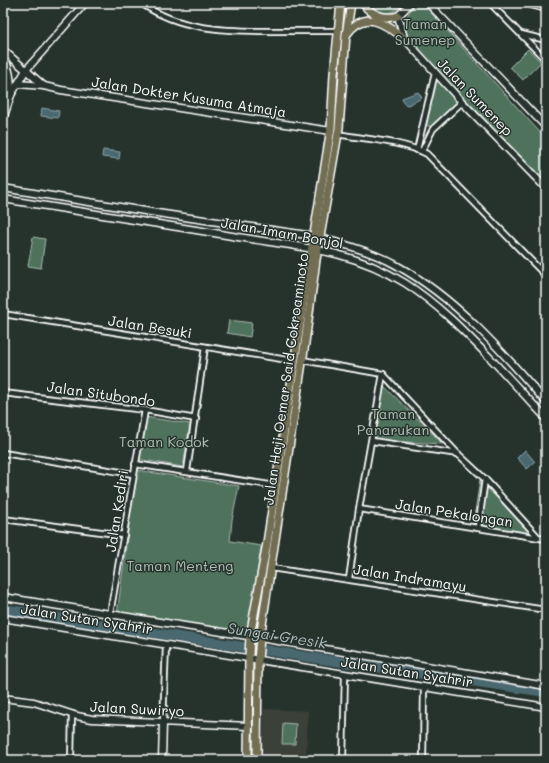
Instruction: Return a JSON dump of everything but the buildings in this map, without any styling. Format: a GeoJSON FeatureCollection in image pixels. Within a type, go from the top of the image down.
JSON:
{"type":"FeatureCollection","features":[{"type":"Feature","properties":{"kind":"main road","name":"Jalan Haji Oemar Said Cokroaminoto"},"geometry":{"type":"LineString","coordinates":[[248,760],[250,638],[276,486],[294,361],[317,238],[334,132],[338,31],[341,3]]}},
{"type":"Feature","properties":{"kind":"main road","name":"Jalan Haji Oemar Said Cokroaminoto"},"geometry":{"type":"LineString","coordinates":[[334,132],[339,128],[346,35],[351,3]]}},
{"type":"Feature","properties":{"kind":"main road"},"geometry":{"type":"LineString","coordinates":[[363,3],[373,14],[390,18],[398,16]]}},
{"type":"Feature","properties":{"kind":"main road"},"geometry":{"type":"LineString","coordinates":[[346,35],[353,25],[360,21],[370,20],[380,22],[404,38]]}},
{"type":"Feature","properties":{"kind":"main road","name":"Jalan Haji Oemar Said Cokroaminoto"},"geometry":{"type":"LineString","coordinates":[[257,760],[258,659],[260,639],[302,360],[315,249]]}},
{"type":"Feature","properties":{"kind":"street"},"geometry":{"type":"LineString","coordinates":[[3,119],[11,96],[26,70],[85,3]]}},
{"type":"Feature","properties":{"kind":"street"},"geometry":{"type":"LineString","coordinates":[[141,3],[158,14],[173,21],[194,27],[245,31],[338,31]]}},
{"type":"Feature","properties":{"kind":"street"},"geometry":{"type":"LineString","coordinates":[[398,16],[410,3]]}},
{"type":"Feature","properties":{"kind":"street"},"geometry":{"type":"LineString","coordinates":[[428,3],[546,127]]}},
{"type":"Feature","properties":{"kind":"street"},"geometry":{"type":"LineString","coordinates":[[490,3],[546,60]]}},
{"type":"Feature","properties":{"kind":"street"},"geometry":{"type":"LineString","coordinates":[[523,3],[546,9]]}},
{"type":"Feature","properties":{"kind":"street","name":"Jalan Sumenep"},"geometry":{"type":"LineString","coordinates":[[398,16],[404,38],[462,102],[545,183]]}},
{"type":"Feature","properties":{"kind":"street"},"geometry":{"type":"LineString","coordinates":[[520,33],[546,40]]}},
{"type":"Feature","properties":{"kind":"street","name":"Jalan Dokter Kusuma Atmaja"},"geometry":{"type":"LineString","coordinates":[[3,50],[44,86]]}},
{"type":"Feature","properties":{"kind":"street"},"geometry":{"type":"LineString","coordinates":[[3,54],[10,72],[11,96]]}},
{"type":"Feature","properties":{"kind":"street"},"geometry":{"type":"LineString","coordinates":[[420,151],[423,126],[435,73]]}},
{"type":"Feature","properties":{"kind":"street","name":"Jalan Dokter Kusuma Atmaja"},"geometry":{"type":"LineString","coordinates":[[18,84],[44,86],[61,90],[334,132],[396,144],[420,151],[432,159],[546,276]]}},
{"type":"Feature","properties":{"kind":"street"},"geometry":{"type":"LineString","coordinates":[[420,151],[433,129],[462,102]]}},
{"type":"Feature","properties":{"kind":"street"},"geometry":{"type":"LineString","coordinates":[[423,126],[433,129]]}},
{"type":"Feature","properties":{"kind":"street","name":"Jalan Imam Bonjol"},"geometry":{"type":"LineString","coordinates":[[3,188],[317,238],[369,253],[395,264],[430,287],[470,320],[546,402]]}},
{"type":"Feature","properties":{"kind":"street","name":"Jalan Imam Bonjol"},"geometry":{"type":"LineString","coordinates":[[3,199],[315,249],[352,258],[365,263],[404,283],[424,296],[457,324],[546,418]]}},
{"type":"Feature","properties":{"kind":"street"},"geometry":{"type":"LineString","coordinates":[[155,223],[157,213]]}},
{"type":"Feature","properties":{"kind":"street","name":"Jalan Besuki"},"geometry":{"type":"LineString","coordinates":[[3,314],[294,361]]}},
{"type":"Feature","properties":{"kind":"street"},"geometry":{"type":"LineString","coordinates":[[187,471],[196,419],[205,347]]}},
{"type":"Feature","properties":{"kind":"street"},"geometry":{"type":"LineString","coordinates":[[302,360],[383,374],[458,454],[485,479],[538,537]]}},
{"type":"Feature","properties":{"kind":"street"},"geometry":{"type":"LineString","coordinates":[[349,579],[359,509],[383,374]]}},
{"type":"Feature","properties":{"kind":"street","name":"Jalan Situbondo"},"geometry":{"type":"LineString","coordinates":[[3,392],[144,410],[196,419]]}},
{"type":"Feature","properties":{"kind":"street","name":"Jalan Kediri"},"geometry":{"type":"LineString","coordinates":[[110,614],[144,410]]}},
{"type":"Feature","properties":{"kind":"street"},"geometry":{"type":"LineString","coordinates":[[372,441],[458,454]]}},
{"type":"Feature","properties":{"kind":"street"},"geometry":{"type":"LineString","coordinates":[[3,454],[133,474]]}},
{"type":"Feature","properties":{"kind":"street"},"geometry":{"type":"LineString","coordinates":[[135,464],[276,486]]}},
{"type":"Feature","properties":{"kind":"street"},"geometry":{"type":"LineString","coordinates":[[478,528],[485,479]]}},
{"type":"Feature","properties":{"kind":"street","name":"Jalan Pekalongan"},"geometry":{"type":"LineString","coordinates":[[359,509],[546,538]]}},
{"type":"Feature","properties":{"kind":"street"},"geometry":{"type":"LineString","coordinates":[[3,519],[124,535]]}},
{"type":"Feature","properties":{"kind":"street","name":"Jalan Indramayu"},"geometry":{"type":"LineString","coordinates":[[271,568],[546,610]]}},
{"type":"Feature","properties":{"kind":"street"},"geometry":{"type":"LineString","coordinates":[[3,597],[546,686]]}},
{"type":"Feature","properties":{"kind":"street","name":"Jalan Sutan Syahrir"},"geometry":{"type":"LineString","coordinates":[[3,618],[249,657],[546,707]]}},
{"type":"Feature","properties":{"kind":"street"},"geometry":{"type":"LineString","coordinates":[[162,760],[166,644]]}},
{"type":"Feature","properties":{"kind":"street"},"geometry":{"type":"LineString","coordinates":[[343,760],[345,674]]}},
{"type":"Feature","properties":{"kind":"street"},"geometry":{"type":"LineString","coordinates":[[423,760],[424,687]]}},
{"type":"Feature","properties":{"kind":"street","name":"Jalan Suwiryo"},"geometry":{"type":"LineString","coordinates":[[3,698],[34,702],[92,719],[249,726]]}},
{"type":"Feature","properties":{"kind":"street"},"geometry":{"type":"LineString","coordinates":[[71,760],[72,714]]}},
{"type":"Feature","properties":{"kind":"shaded area"},"geometry":{"type":"Polygon","coordinates":[[[264,709],[308,711],[306,758],[262,756],[264,709]]]}},
{"type":"Feature","properties":{"kind":"green space"},"geometry":{"type":"Polygon","coordinates":[[[369,3],[403,3],[400,7],[391,12],[381,13],[372,8],[369,3]]]}},
{"type":"Feature","properties":{"kind":"green space","name":"Taman Sumenep"},"geometry":{"type":"Polygon","coordinates":[[[422,3],[546,139],[546,172],[539,175],[407,39],[404,29],[405,20],[415,4],[422,3]]]}},
{"type":"Feature","properties":{"kind":"green space"},"geometry":{"type":"Polygon","coordinates":[[[528,49],[541,62],[523,80],[510,67],[528,49]]]}},
{"type":"Feature","properties":{"kind":"green space"},"geometry":{"type":"Polygon","coordinates":[[[436,79],[457,102],[431,127],[426,125],[436,79]]]}},
{"type":"Feature","properties":{"kind":"green space"},"geometry":{"type":"Polygon","coordinates":[[[33,237],[45,239],[41,268],[28,266],[33,237]]]}},
{"type":"Feature","properties":{"kind":"green space"},"geometry":{"type":"Polygon","coordinates":[[[229,320],[252,323],[250,337],[227,333],[229,320]]]}},
{"type":"Feature","properties":{"kind":"green space","name":"Taman Panarukan"},"geometry":{"type":"Polygon","coordinates":[[[380,382],[443,444],[371,440],[380,382]]]}},
{"type":"Feature","properties":{"kind":"green space","name":"Taman Kodok"},"geometry":{"type":"Polygon","coordinates":[[[145,417],[190,424],[183,467],[137,459],[145,417]]]}},
{"type":"Feature","properties":{"kind":"green space","name":"Taman Menteng"},"geometry":{"type":"Polygon","coordinates":[[[136,470],[239,486],[232,520],[230,541],[261,546],[249,634],[117,615],[136,470]]]}},
{"type":"Feature","properties":{"kind":"green space"},"geometry":{"type":"Polygon","coordinates":[[[480,480],[531,534],[473,524],[480,480]]]}},
{"type":"Feature","properties":{"kind":"green space"},"geometry":{"type":"Polygon","coordinates":[[[283,723],[296,724],[295,744],[282,744],[283,723]]]}},
{"type":"Feature","properties":{"kind":"water"},"geometry":{"type":"Polygon","coordinates":[[[418,92],[422,98],[408,105],[404,104],[402,98],[418,92]]]}},
{"type":"Feature","properties":{"kind":"water"},"geometry":{"type":"Polygon","coordinates":[[[42,108],[59,111],[58,118],[41,116],[42,108]]]}},
{"type":"Feature","properties":{"kind":"water"},"geometry":{"type":"Polygon","coordinates":[[[103,150],[120,152],[119,159],[102,157],[103,150]]]}},
{"type":"Feature","properties":{"kind":"water"},"geometry":{"type":"Polygon","coordinates":[[[525,450],[535,462],[527,469],[517,458],[525,450]]]}},
{"type":"Feature","properties":{"kind":"waterway","name":"Sungai Gresik"},"geometry":{"type":"LineString","coordinates":[[3,609],[321,659],[546,692]]}}]}
